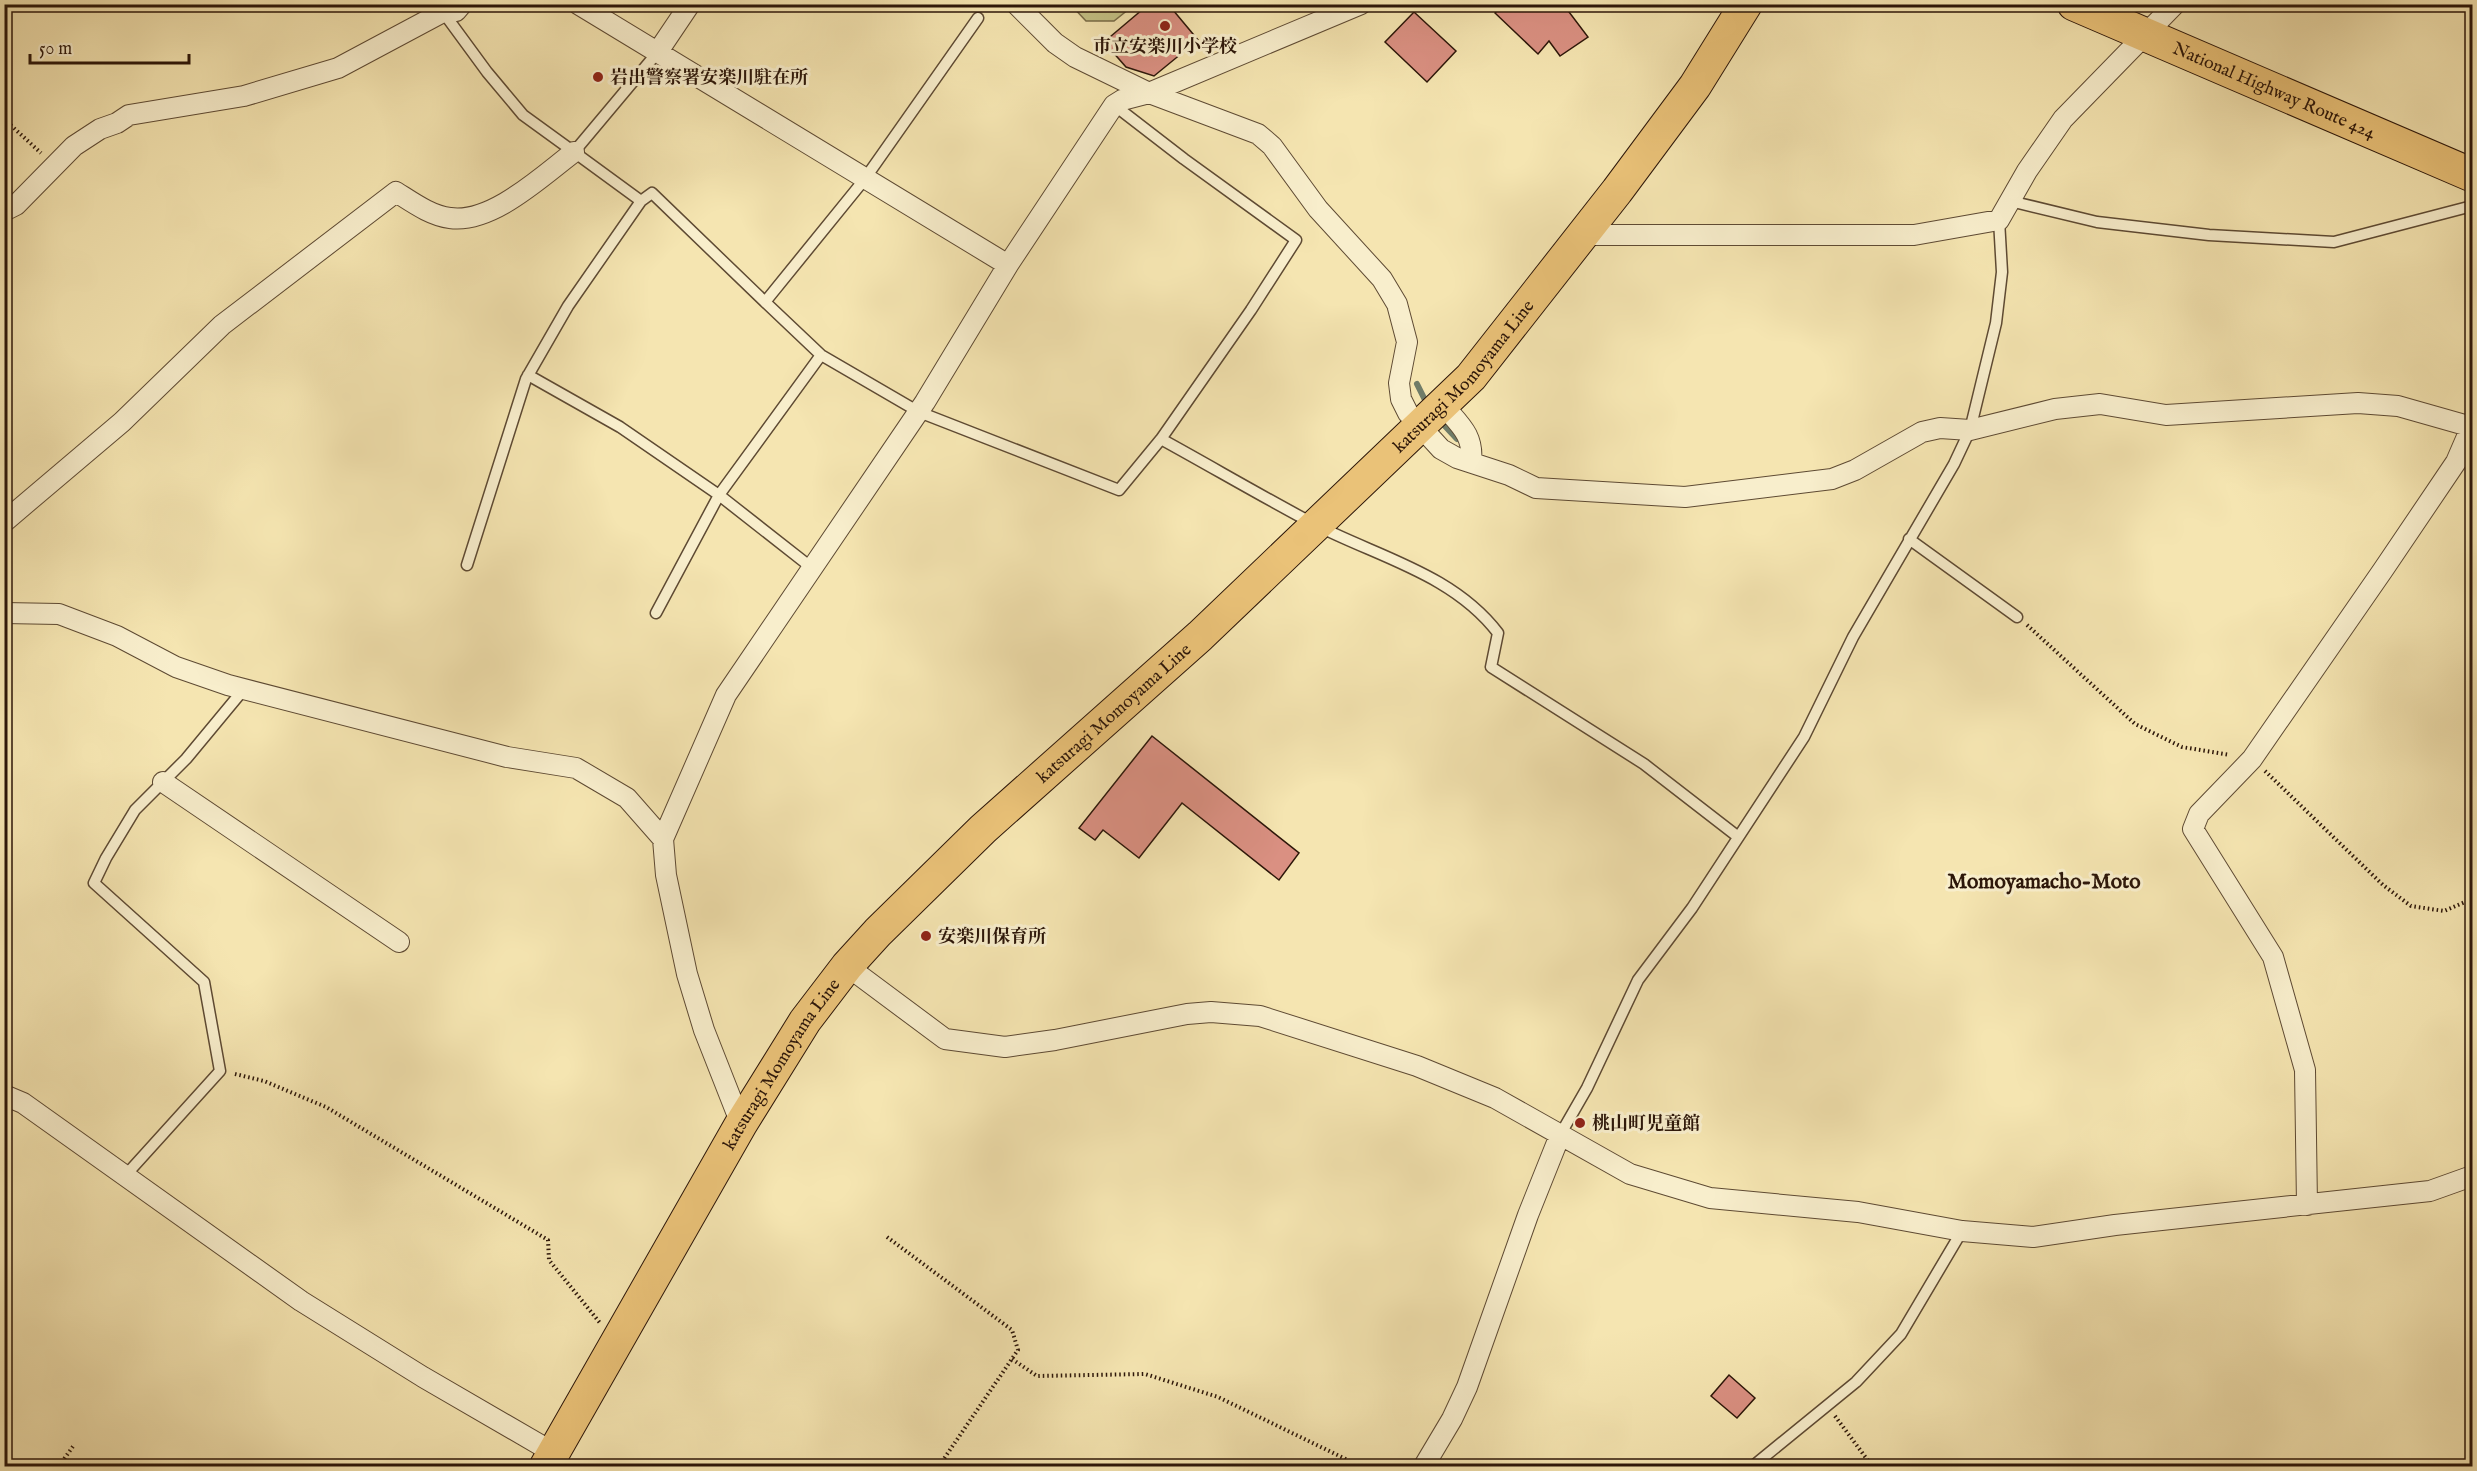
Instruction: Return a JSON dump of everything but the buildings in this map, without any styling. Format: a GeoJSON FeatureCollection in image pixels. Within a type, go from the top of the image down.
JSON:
{"type":"FeatureCollection","features":[{"type":"Feature","properties":{"kind":"highway","name":"National Highway Route 424"},"geometry":{"type":"LineString","coordinates":[[2074,4],[2472,175]]}},
{"type":"Feature","properties":{"kind":"main road","name":"katsuragi Momoyama Line"},"geometry":{"type":"LineString","coordinates":[[550,1460],[741,1124],[805,1021],[847,966],[878,932],[983,829],[1200,636],[1471,377],[1695,86],[1746,4]]}},
{"type":"Feature","properties":{"kind":"street"},"geometry":{"type":"LineString","coordinates":[[578,4],[864,180],[1008,265]]}},
{"type":"Feature","properties":{"kind":"street"},"geometry":{"type":"LineString","coordinates":[[657,53],[690,4]]}},
{"type":"Feature","properties":{"kind":"street"},"geometry":{"type":"LineString","coordinates":[[1016,4],[1054,43],[1075,57],[1149,93],[1258,134],[1272,146],[1318,209],[1382,279],[1397,304],[1407,342],[1399,383],[1401,399],[1408,413],[1441,449],[1536,488],[1685,497],[1832,479],[1856,470],[1922,432],[1940,428],[1970,430],[2055,409],[2100,404],[2166,415],[2368,404],[2398,406],[2472,426],[2456,462],[2252,759],[2199,814],[2193,829],[2273,957],[2305,1070],[2307,1205]]}},
{"type":"Feature","properties":{"kind":"street"},"geometry":{"type":"LineString","coordinates":[[741,1124],[704,1030],[687,974],[666,875],[663,839],[726,694],[919,412],[1008,265],[1114,105],[1122,100],[1149,93],[1339,10],[1361,4]]}},
{"type":"Feature","properties":{"kind":"street"},"geometry":{"type":"LineString","coordinates":[[1582,235],[1914,235],[1999,220],[2027,171],[2063,119],[2175,4]]}},
{"type":"Feature","properties":{"kind":"street"},"geometry":{"type":"LineString","coordinates":[[4,211],[16,205],[74,146],[100,129],[117,123],[129,115],[244,96],[338,68],[452,8]]}},
{"type":"Feature","properties":{"kind":"street"},"geometry":{"type":"LineString","coordinates":[[4,522],[122,422],[222,325],[396,192],[439,215],[449,218],[470,218],[498,207],[574,152]]}},
{"type":"Feature","properties":{"kind":"street"},"geometry":{"type":"LineString","coordinates":[[1443,405],[1467,433],[1473,447],[1471,462]]}},
{"type":"Feature","properties":{"kind":"street"},"geometry":{"type":"LineString","coordinates":[[4,613],[59,614],[117,636],[176,667],[244,689],[507,757],[576,768],[627,798],[663,839]]}},
{"type":"Feature","properties":{"kind":"street"},"geometry":{"type":"LineString","coordinates":[[163,782],[399,942]]}},
{"type":"Feature","properties":{"kind":"street"},"geometry":{"type":"LineString","coordinates":[[847,966],[945,1039],[1005,1047],[1055,1040],[1187,1014],[1211,1012],[1260,1016],[1417,1066],[1495,1098],[1630,1174],[1710,1198],[1857,1212],[1962,1231],[2033,1237],[2115,1225],[2430,1191],[2472,1176]]}},
{"type":"Feature","properties":{"kind":"street"},"geometry":{"type":"LineString","coordinates":[[4,1095],[23,1103],[302,1301],[550,1460]]}},
{"type":"Feature","properties":{"kind":"street"},"geometry":{"type":"LineString","coordinates":[[1424,1467],[1452,1419],[1467,1387],[1528,1215],[1560,1135]]}},
{"type":"Feature","properties":{"kind":"lane"},"geometry":{"type":"LineString","coordinates":[[452,8],[487,72],[523,116],[641,201]]}},
{"type":"Feature","properties":{"kind":"lane"},"geometry":{"type":"LineString","coordinates":[[765,302],[864,180],[978,18]]}},
{"type":"Feature","properties":{"kind":"lane"},"geometry":{"type":"LineString","coordinates":[[574,152],[657,53]]}},
{"type":"Feature","properties":{"kind":"lane"},"geometry":{"type":"LineString","coordinates":[[467,565],[528,375],[568,306],[641,201],[652,193],[821,356],[919,412],[1119,490],[1161,439],[1251,310],[1296,240],[1114,105]]}},
{"type":"Feature","properties":{"kind":"lane"},"geometry":{"type":"LineString","coordinates":[[2010,201],[2097,222],[2209,235],[2334,242],[2472,206]]}},
{"type":"Feature","properties":{"kind":"lane"},"geometry":{"type":"LineString","coordinates":[[1560,1135],[1587,1088],[1638,980],[1692,908],[1737,836],[1804,737],[1853,637],[1954,464],[1970,430],[1996,323],[2002,272],[1999,220]]}},
{"type":"Feature","properties":{"kind":"lane"},"geometry":{"type":"LineString","coordinates":[[656,613],[719,495],[821,356]]}},
{"type":"Feature","properties":{"kind":"lane"},"geometry":{"type":"LineString","coordinates":[[528,375],[620,427],[719,495],[812,568]]}},
{"type":"Feature","properties":{"kind":"lane"},"geometry":{"type":"LineString","coordinates":[[1161,439],[1316,525],[1429,576],[1484,615],[1498,633],[1491,667],[1644,764],[1737,836]]}},
{"type":"Feature","properties":{"kind":"lane"},"geometry":{"type":"LineString","coordinates":[[1909,539],[2017,617]]}},
{"type":"Feature","properties":{"kind":"lane"},"geometry":{"type":"LineString","coordinates":[[125,1176],[220,1071],[204,982],[94,883],[135,810],[186,759],[244,689]]}},
{"type":"Feature","properties":{"kind":"lane"},"geometry":{"type":"LineString","coordinates":[[1753,1467],[1856,1382],[1901,1334],[1962,1231]]}},
{"type":"Feature","properties":{"kind":"path"},"geometry":{"type":"LineString","coordinates":[[4,119],[36,150],[59,162]]}},
{"type":"Feature","properties":{"kind":"path"},"geometry":{"type":"LineString","coordinates":[[2017,617],[2135,724],[2182,747],[2252,759],[2383,885],[2410,906],[2445,911],[2472,899]]}},
{"type":"Feature","properties":{"kind":"path"},"geometry":{"type":"LineString","coordinates":[[220,1071],[264,1081],[326,1107],[548,1240],[549,1260],[616,1343]]}},
{"type":"Feature","properties":{"kind":"path"},"geometry":{"type":"LineString","coordinates":[[887,1237],[1012,1330],[1018,1350],[939,1467]]}},
{"type":"Feature","properties":{"kind":"path"},"geometry":{"type":"LineString","coordinates":[[1012,1359],[1037,1376],[1146,1374],[1218,1397],[1360,1467]]}},
{"type":"Feature","properties":{"kind":"path"},"geometry":{"type":"LineString","coordinates":[[1827,1405],[1872,1467]]}},
{"type":"Feature","properties":{"kind":"path"},"geometry":{"type":"LineString","coordinates":[[59,1467],[74,1445]]}},
{"type":"Feature","properties":{"kind":"shaded area"},"geometry":{"type":"Polygon","coordinates":[[[1071,5],[1134,5],[1114,21],[1086,21],[1071,5]]]}},
{"type":"Feature","properties":{"kind":"waterway"},"geometry":{"type":"LineString","coordinates":[[1417,384],[1427,404]]}},
{"type":"Feature","properties":{"kind":"waterway"},"geometry":{"type":"LineString","coordinates":[[1443,424],[1457,439]]}},
{"type":"Feature","properties":{"kind":"place","name":"市立安楽川小学校"},"geometry":{"type":"Point","coordinates":[1165,26]}},
{"type":"Feature","properties":{"kind":"place","name":"岩出警察署安楽川駐在所"},"geometry":{"type":"Point","coordinates":[598,77]}},
{"type":"Feature","properties":{"kind":"place","name":"安楽川保育所"},"geometry":{"type":"Point","coordinates":[926,936]}},
{"type":"Feature","properties":{"kind":"place","name":"桃山町児童館"},"geometry":{"type":"Point","coordinates":[1580,1123]}},
{"type":"Feature","properties":{"kind":"district","name":"Momoyamacho-Moto"},"geometry":{"type":"Point","coordinates":[2044,881]}}]}
